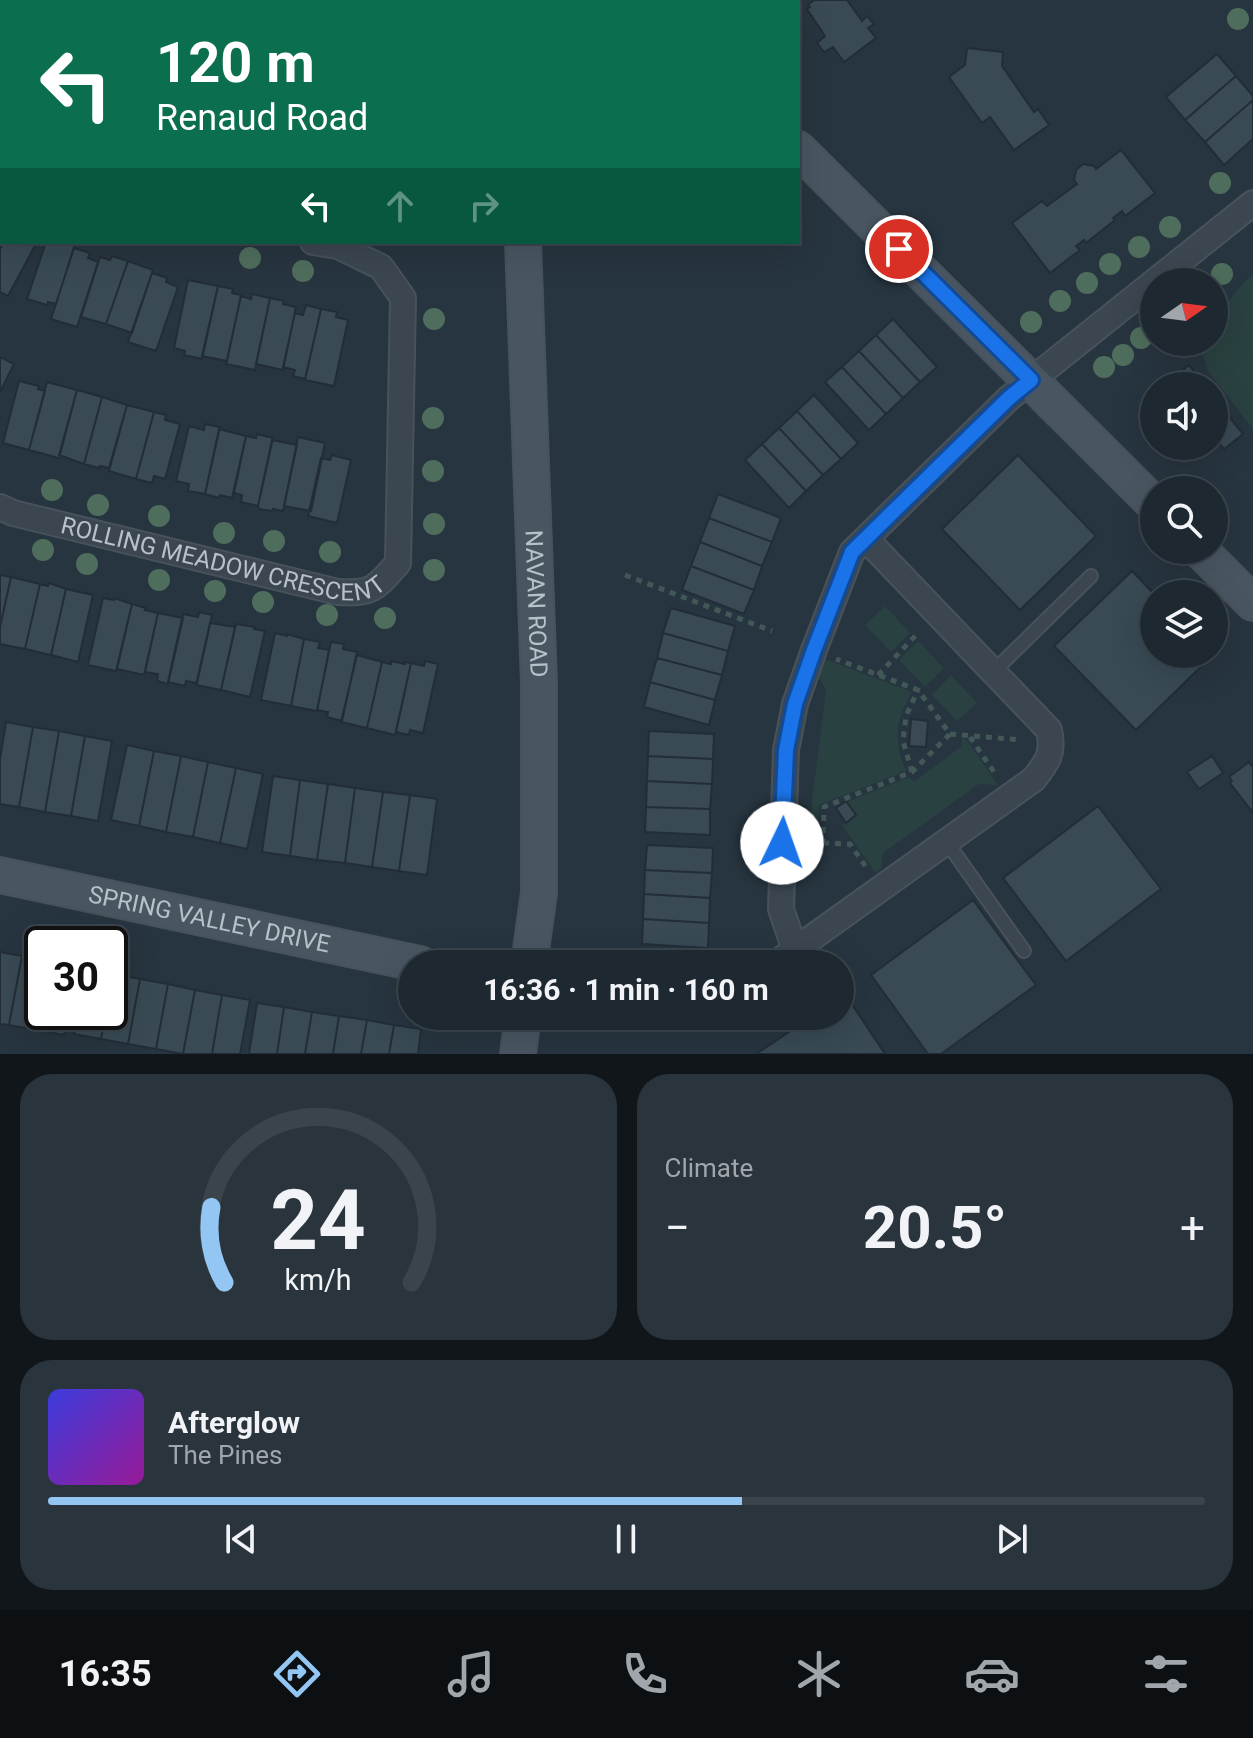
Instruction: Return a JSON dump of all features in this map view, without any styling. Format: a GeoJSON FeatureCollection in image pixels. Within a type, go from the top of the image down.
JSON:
{"type":"FeatureCollection","features":[{"type":"Feature","properties":{"kind":"street"},"geometry":{"type":"LineString","coordinates":[[800,151],[1140,490]]}},
{"type":"Feature","properties":{"kind":"street"},"geometry":{"type":"LineString","coordinates":[[784,950],[781,909],[786,750],[795,704],[852,552],[1009,398],[1253,203]]}},
{"type":"Feature","properties":{"kind":"street","name":"ROLLING MEADOW CRESCENT"},"geometry":{"type":"LineString","coordinates":[[0,507],[13,513],[338,592],[361,593],[379,585],[398,563],[403,298],[381,267],[338,246],[326,244]]}},
{"type":"Feature","properties":{"kind":"street","name":"NAVAN ROAD"},"geometry":{"type":"LineString","coordinates":[[523,244],[539,683],[539,893],[531,950]]}},
{"type":"Feature","properties":{"kind":"street"},"geometry":{"type":"LineString","coordinates":[[795,950],[1034,779],[1047,763],[1052,742],[1049,730],[866,539]]}},
{"type":"Feature","properties":{"kind":"street"},"geometry":{"type":"LineString","coordinates":[[1214,564],[1253,603]]}},
{"type":"Feature","properties":{"kind":"street","name":"SPRING VALLEY DRIVE"},"geometry":{"type":"LineString","coordinates":[[0,875],[398,959]]}},
{"type":"Feature","properties":{"kind":"street"},"geometry":{"type":"LineString","coordinates":[[518,1054],[521,1030]]}},
{"type":"Feature","properties":{"kind":"lane"},"geometry":{"type":"LineString","coordinates":[[994,671],[1091,576]]}},
{"type":"Feature","properties":{"kind":"lane"},"geometry":{"type":"LineString","coordinates":[[946,841],[1024,951]]}},
{"type":"Feature","properties":{"kind":"path"},"geometry":{"type":"LineString","coordinates":[[625,575],[772,631]]}},
{"type":"Feature","properties":{"kind":"path"},"geometry":{"type":"LineString","coordinates":[[878,675],[928,623]]}},
{"type":"Feature","properties":{"kind":"path"},"geometry":{"type":"LineString","coordinates":[[827,655],[918,690],[950,734],[1031,741]]}},
{"type":"Feature","properties":{"kind":"path"},"geometry":{"type":"LineString","coordinates":[[912,772],[903,741],[906,716],[918,690]]}},
{"type":"Feature","properties":{"kind":"path"},"geometry":{"type":"LineString","coordinates":[[823,843],[824,807],[912,772],[950,734]]}},
{"type":"Feature","properties":{"kind":"path"},"geometry":{"type":"LineString","coordinates":[[969,736],[1001,783]]}},
{"type":"Feature","properties":{"kind":"path"},"geometry":{"type":"LineString","coordinates":[[798,843],[850,844],[872,875]]}},
{"type":"Feature","properties":{"kind":"green space"},"geometry":{"type":"Polygon","coordinates":[[[1253,275],[1253,439],[1252,428],[1228,397],[1228,372],[1209,372],[1203,356],[1228,356],[1228,302],[1253,275]]]}},
{"type":"Feature","properties":{"kind":"green space"},"geometry":{"type":"Polygon","coordinates":[[[885,606],[910,633],[891,652],[865,625],[885,606]]]}},
{"type":"Feature","properties":{"kind":"green space"},"geometry":{"type":"Polygon","coordinates":[[[918,641],[944,668],[925,687],[899,660],[918,641]]]}},
{"type":"Feature","properties":{"kind":"green space"},"geometry":{"type":"Polygon","coordinates":[[[825,659],[912,692],[902,712],[898,731],[899,750],[906,771],[819,805],[818,840],[798,841],[799,821],[811,809],[826,690],[818,676],[825,659]]]}},
{"type":"Feature","properties":{"kind":"green space"},"geometry":{"type":"Polygon","coordinates":[[[951,675],[977,703],[957,721],[932,695],[951,675]]]}},
{"type":"Feature","properties":{"kind":"green space"},"geometry":{"type":"Polygon","coordinates":[[[962,738],[966,739],[998,785],[979,784],[883,853],[881,869],[875,872],[842,825],[856,815],[847,802],[909,777],[914,782],[962,746],[962,738]]]}},
{"type":"Feature","properties":{"kind":"building"},"geometry":{"type":"Polygon","coordinates":[[[814,0],[847,0],[862,21],[867,16],[874,24],[868,28],[876,38],[844,62],[833,47],[824,52],[817,43],[825,36],[807,9],[814,0]]]}},
{"type":"Feature","properties":{"kind":"building"},"geometry":{"type":"Polygon","coordinates":[[[967,48],[1003,52],[1002,66],[1034,112],[1038,109],[1049,125],[1014,150],[990,117],[982,123],[949,77],[965,65],[967,48]]]}},
{"type":"Feature","properties":{"kind":"building"},"geometry":{"type":"Polygon","coordinates":[[[1217,54],[1236,76],[1185,120],[1166,97],[1217,54]]]}},
{"type":"Feature","properties":{"kind":"building"},"geometry":{"type":"Polygon","coordinates":[[[1236,76],[1253,100],[1205,142],[1185,120],[1236,76]]]}},
{"type":"Feature","properties":{"kind":"building"},"geometry":{"type":"Polygon","coordinates":[[[1253,100],[1253,139],[1224,165],[1205,142],[1253,100]]]}},
{"type":"Feature","properties":{"kind":"building"},"geometry":{"type":"Polygon","coordinates":[[[1121,150],[1155,193],[1125,216],[1122,211],[1086,243],[1084,240],[1076,246],[1080,250],[1050,273],[1012,223],[1042,201],[1047,206],[1077,184],[1074,180],[1076,170],[1083,164],[1096,169],[1121,150]]]}},
{"type":"Feature","properties":{"kind":"building"},"geometry":{"type":"Polygon","coordinates":[[[3,244],[36,244],[8,296],[0,292],[0,249],[3,244]]]}},
{"type":"Feature","properties":{"kind":"building"},"geometry":{"type":"Polygon","coordinates":[[[45,244],[75,244],[56,304],[48,302],[47,305],[27,299],[45,244]]]}},
{"type":"Feature","properties":{"kind":"building"},"geometry":{"type":"Polygon","coordinates":[[[74,248],[90,253],[88,258],[98,262],[77,327],[51,319],[74,248]]]}},
{"type":"Feature","properties":{"kind":"building"},"geometry":{"type":"Polygon","coordinates":[[[112,256],[128,261],[106,324],[81,317],[100,257],[110,260],[112,256]]]}},
{"type":"Feature","properties":{"kind":"building"},"geometry":{"type":"Polygon","coordinates":[[[128,261],[153,270],[132,333],[106,324],[128,261]]]}},
{"type":"Feature","properties":{"kind":"building"},"geometry":{"type":"Polygon","coordinates":[[[152,273],[167,278],[166,282],[178,287],[156,351],[128,342],[152,273]]]}},
{"type":"Feature","properties":{"kind":"building"},"geometry":{"type":"Polygon","coordinates":[[[188,280],[218,286],[202,359],[184,355],[185,351],[174,348],[188,280]]]}},
{"type":"Feature","properties":{"kind":"building"},"geometry":{"type":"Polygon","coordinates":[[[218,286],[233,289],[232,293],[241,295],[227,361],[202,356],[218,286]]]}},
{"type":"Feature","properties":{"kind":"building"},"geometry":{"type":"Polygon","coordinates":[[[252,294],[270,298],[255,370],[226,364],[241,296],[251,299],[252,294]]]}},
{"type":"Feature","properties":{"kind":"building"},"geometry":{"type":"Polygon","coordinates":[[[270,298],[296,307],[283,370],[256,364],[270,298]]]}},
{"type":"Feature","properties":{"kind":"building"},"geometry":{"type":"Polygon","coordinates":[[[306,305],[321,309],[305,379],[293,376],[295,370],[283,367],[295,313],[303,315],[306,305]]]}},
{"type":"Feature","properties":{"kind":"building"},"geometry":{"type":"Polygon","coordinates":[[[321,309],[337,312],[336,317],[348,320],[334,386],[305,380],[321,309]]]}},
{"type":"Feature","properties":{"kind":"building"},"geometry":{"type":"Polygon","coordinates":[[[893,319],[937,367],[920,382],[876,335],[893,319]]]}},
{"type":"Feature","properties":{"kind":"building"},"geometry":{"type":"Polygon","coordinates":[[[876,335],[920,382],[903,398],[859,351],[876,335]]]}},
{"type":"Feature","properties":{"kind":"building"},"geometry":{"type":"Polygon","coordinates":[[[859,351],[903,398],[886,414],[842,367],[859,351]]]}},
{"type":"Feature","properties":{"kind":"building"},"geometry":{"type":"Polygon","coordinates":[[[0,357],[14,364],[0,392],[0,357]]]}},
{"type":"Feature","properties":{"kind":"building"},"geometry":{"type":"Polygon","coordinates":[[[1189,365],[1194,372],[1181,372],[1189,365]]]}},
{"type":"Feature","properties":{"kind":"building"},"geometry":{"type":"Polygon","coordinates":[[[842,367],[886,414],[869,430],[825,382],[842,367]]]}},
{"type":"Feature","properties":{"kind":"building"},"geometry":{"type":"Polygon","coordinates":[[[19,381],[39,386],[38,389],[45,391],[29,450],[3,443],[19,381]]]}},
{"type":"Feature","properties":{"kind":"building"},"geometry":{"type":"Polygon","coordinates":[[[47,382],[77,390],[59,458],[29,450],[47,382]]]}},
{"type":"Feature","properties":{"kind":"building"},"geometry":{"type":"Polygon","coordinates":[[[77,390],[102,397],[84,464],[59,455],[77,390]]]}},
{"type":"Feature","properties":{"kind":"building"},"geometry":{"type":"Polygon","coordinates":[[[814,395],[858,443],[841,459],[797,411],[814,395]]]}},
{"type":"Feature","properties":{"kind":"building"},"geometry":{"type":"Polygon","coordinates":[[[102,397],[127,405],[109,468],[84,464],[102,397]]]}},
{"type":"Feature","properties":{"kind":"building"},"geometry":{"type":"Polygon","coordinates":[[[127,405],[154,412],[136,479],[109,471],[127,405]]]}},
{"type":"Feature","properties":{"kind":"building"},"geometry":{"type":"Polygon","coordinates":[[[797,411],[841,459],[823,475],[779,428],[797,411]]]}},
{"type":"Feature","properties":{"kind":"building"},"geometry":{"type":"Polygon","coordinates":[[[154,412],[166,415],[165,420],[180,424],[165,479],[154,476],[152,483],[136,479],[154,412]]]}},
{"type":"Feature","properties":{"kind":"building"},"geometry":{"type":"Polygon","coordinates":[[[1228,415],[1243,434],[1228,446],[1228,415]]]}},
{"type":"Feature","properties":{"kind":"building"},"geometry":{"type":"Polygon","coordinates":[[[205,424],[220,427],[205,494],[188,491],[189,484],[176,481],[189,426],[204,430],[205,424]]]}},
{"type":"Feature","properties":{"kind":"building"},"geometry":{"type":"Polygon","coordinates":[[[779,428],[823,475],[806,491],[762,444],[779,428]]]}},
{"type":"Feature","properties":{"kind":"building"},"geometry":{"type":"Polygon","coordinates":[[[219,429],[246,436],[232,498],[205,494],[219,429]]]}},
{"type":"Feature","properties":{"kind":"building"},"geometry":{"type":"Polygon","coordinates":[[[257,434],[273,438],[258,506],[241,502],[242,495],[234,493],[246,436],[256,438],[257,434]]]}},
{"type":"Feature","properties":{"kind":"building"},"geometry":{"type":"Polygon","coordinates":[[[298,437],[325,443],[311,511],[284,506],[298,437]]]}},
{"type":"Feature","properties":{"kind":"building"},"geometry":{"type":"Polygon","coordinates":[[[272,440],[297,445],[283,511],[259,509],[258,506],[272,440]]]}},
{"type":"Feature","properties":{"kind":"building"},"geometry":{"type":"Polygon","coordinates":[[[762,444],[806,491],[789,508],[745,460],[762,444]]]}},
{"type":"Feature","properties":{"kind":"building"},"geometry":{"type":"Polygon","coordinates":[[[332,455],[351,460],[337,523],[308,516],[321,458],[330,460],[332,455]]]}},
{"type":"Feature","properties":{"kind":"building"},"geometry":{"type":"Polygon","coordinates":[[[1018,455],[1096,536],[1020,610],[942,529],[1018,455]]]}},
{"type":"Feature","properties":{"kind":"building"},"geometry":{"type":"Polygon","coordinates":[[[718,494],[781,518],[772,542],[709,518],[718,494]]]}},
{"type":"Feature","properties":{"kind":"building"},"geometry":{"type":"Polygon","coordinates":[[[709,518],[772,542],[762,566],[700,542],[709,518]]]}},
{"type":"Feature","properties":{"kind":"building"},"geometry":{"type":"Polygon","coordinates":[[[700,542],[762,566],[754,590],[691,566],[700,542]]]}},
{"type":"Feature","properties":{"kind":"building"},"geometry":{"type":"Polygon","coordinates":[[[691,566],[754,590],[744,614],[682,590],[691,566]]]}},
{"type":"Feature","properties":{"kind":"building"},"geometry":{"type":"Polygon","coordinates":[[[1132,571],[1141,580],[1140,668],[1200,668],[1136,730],[1054,646],[1132,571]]]}},
{"type":"Feature","properties":{"kind":"building"},"geometry":{"type":"Polygon","coordinates":[[[0,575],[11,577],[0,627],[0,575]]]}},
{"type":"Feature","properties":{"kind":"building"},"geometry":{"type":"Polygon","coordinates":[[[11,577],[40,584],[25,649],[0,644],[0,627],[11,577]]]}},
{"type":"Feature","properties":{"kind":"building"},"geometry":{"type":"Polygon","coordinates":[[[49,583],[66,589],[51,655],[25,649],[40,584],[48,586],[49,583]]]}},
{"type":"Feature","properties":{"kind":"building"},"geometry":{"type":"Polygon","coordinates":[[[66,589],[93,595],[78,662],[51,655],[66,589]]]}},
{"type":"Feature","properties":{"kind":"building"},"geometry":{"type":"Polygon","coordinates":[[[103,598],[132,604],[116,671],[88,665],[103,598]]]}},
{"type":"Feature","properties":{"kind":"building"},"geometry":{"type":"Polygon","coordinates":[[[132,604],[158,613],[144,675],[117,669],[132,604]]]}},
{"type":"Feature","properties":{"kind":"building"},"geometry":{"type":"Polygon","coordinates":[[[671,608],[735,626],[728,651],[663,633],[671,608]]]}},
{"type":"Feature","properties":{"kind":"building"},"geometry":{"type":"Polygon","coordinates":[[[199,612],[212,615],[197,683],[186,681],[185,686],[168,682],[183,614],[198,617],[199,612]]]}},
{"type":"Feature","properties":{"kind":"building"},"geometry":{"type":"Polygon","coordinates":[[[158,613],[183,618],[168,684],[157,681],[158,674],[145,672],[158,613]]]}},
{"type":"Feature","properties":{"kind":"building"},"geometry":{"type":"Polygon","coordinates":[[[210,623],[235,627],[221,690],[196,685],[210,623]]]}},
{"type":"Feature","properties":{"kind":"building"},"geometry":{"type":"Polygon","coordinates":[[[236,624],[265,631],[250,697],[221,690],[236,624]]]}},
{"type":"Feature","properties":{"kind":"building"},"geometry":{"type":"Polygon","coordinates":[[[275,633],[304,639],[291,706],[261,700],[275,633]]]}},
{"type":"Feature","properties":{"kind":"building"},"geometry":{"type":"Polygon","coordinates":[[[663,633],[728,651],[722,675],[657,658],[663,633]]]}},
{"type":"Feature","properties":{"kind":"building"},"geometry":{"type":"Polygon","coordinates":[[[304,639],[320,642],[318,648],[329,650],[317,711],[291,706],[304,639]]]}},
{"type":"Feature","properties":{"kind":"building"},"geometry":{"type":"Polygon","coordinates":[[[331,642],[344,644],[343,649],[357,652],[342,721],[327,717],[328,712],[317,710],[331,642]]]}},
{"type":"Feature","properties":{"kind":"building"},"geometry":{"type":"Polygon","coordinates":[[[357,655],[382,662],[367,728],[341,722],[357,655]]]}},
{"type":"Feature","properties":{"kind":"building"},"geometry":{"type":"Polygon","coordinates":[[[657,658],[722,675],[715,700],[650,682],[657,658]]]}},
{"type":"Feature","properties":{"kind":"building"},"geometry":{"type":"Polygon","coordinates":[[[391,661],[411,663],[395,735],[367,728],[382,662],[391,664],[391,661]]]}},
{"type":"Feature","properties":{"kind":"building"},"geometry":{"type":"Polygon","coordinates":[[[425,661],[438,664],[423,733],[410,730],[409,735],[396,732],[411,663],[424,666],[425,661]]]}},
{"type":"Feature","properties":{"kind":"building"},"geometry":{"type":"Polygon","coordinates":[[[650,682],[715,700],[709,725],[644,707],[650,682]]]}},
{"type":"Feature","properties":{"kind":"building"},"geometry":{"type":"Polygon","coordinates":[[[911,719],[928,721],[926,747],[909,746],[911,719]]]}},
{"type":"Feature","properties":{"kind":"building"},"geometry":{"type":"Polygon","coordinates":[[[6,722],[33,727],[19,807],[0,804],[0,759],[6,722]]]}},
{"type":"Feature","properties":{"kind":"building"},"geometry":{"type":"Polygon","coordinates":[[[33,727],[59,731],[45,812],[19,807],[33,727]]]}},
{"type":"Feature","properties":{"kind":"building"},"geometry":{"type":"Polygon","coordinates":[[[59,731],[85,736],[71,816],[45,812],[59,731]]]}},
{"type":"Feature","properties":{"kind":"building"},"geometry":{"type":"Polygon","coordinates":[[[649,731],[714,734],[713,759],[648,756],[649,731]]]}},
{"type":"Feature","properties":{"kind":"building"},"geometry":{"type":"Polygon","coordinates":[[[85,736],[112,741],[98,821],[71,816],[85,736]]]}},
{"type":"Feature","properties":{"kind":"building"},"geometry":{"type":"Polygon","coordinates":[[[127,745],[154,751],[139,826],[111,820],[127,745]]]}},
{"type":"Feature","properties":{"kind":"building"},"geometry":{"type":"Polygon","coordinates":[[[154,751],[181,756],[166,832],[139,826],[154,751]]]}},
{"type":"Feature","properties":{"kind":"building"},"geometry":{"type":"Polygon","coordinates":[[[181,756],[208,762],[193,837],[166,832],[181,756]]]}},
{"type":"Feature","properties":{"kind":"building"},"geometry":{"type":"Polygon","coordinates":[[[648,756],[713,759],[712,784],[647,781],[648,756]]]}},
{"type":"Feature","properties":{"kind":"building"},"geometry":{"type":"Polygon","coordinates":[[[1212,756],[1223,773],[1199,789],[1187,772],[1212,756]]]}},
{"type":"Feature","properties":{"kind":"building"},"geometry":{"type":"Polygon","coordinates":[[[208,762],[236,768],[220,843],[193,837],[208,762]]]}},
{"type":"Feature","properties":{"kind":"building"},"geometry":{"type":"Polygon","coordinates":[[[1249,762],[1253,766],[1253,813],[1230,783],[1229,777],[1249,762]]]}},
{"type":"Feature","properties":{"kind":"building"},"geometry":{"type":"Polygon","coordinates":[[[236,768],[263,774],[247,849],[220,843],[236,768]]]}},
{"type":"Feature","properties":{"kind":"building"},"geometry":{"type":"Polygon","coordinates":[[[273,776],[300,780],[290,856],[262,852],[273,776]]]}},
{"type":"Feature","properties":{"kind":"building"},"geometry":{"type":"Polygon","coordinates":[[[300,780],[328,784],[317,860],[290,856],[300,780]]]}},
{"type":"Feature","properties":{"kind":"building"},"geometry":{"type":"Polygon","coordinates":[[[647,781],[712,784],[710,809],[646,807],[647,781]]]}},
{"type":"Feature","properties":{"kind":"building"},"geometry":{"type":"Polygon","coordinates":[[[328,784],[355,788],[345,863],[317,860],[328,784]]]}},
{"type":"Feature","properties":{"kind":"building"},"geometry":{"type":"Polygon","coordinates":[[[355,788],[383,792],[372,867],[345,863],[355,788]]]}},
{"type":"Feature","properties":{"kind":"building"},"geometry":{"type":"Polygon","coordinates":[[[383,792],[410,795],[399,871],[372,867],[383,792]]]}},
{"type":"Feature","properties":{"kind":"building"},"geometry":{"type":"Polygon","coordinates":[[[410,795],[437,799],[427,875],[399,871],[410,795]]]}},
{"type":"Feature","properties":{"kind":"building"},"geometry":{"type":"Polygon","coordinates":[[[846,801],[856,815],[846,823],[836,808],[846,801]]]}},
{"type":"Feature","properties":{"kind":"building"},"geometry":{"type":"Polygon","coordinates":[[[1098,806],[1161,889],[1066,961],[1003,878],[1098,806]]]}},
{"type":"Feature","properties":{"kind":"building"},"geometry":{"type":"Polygon","coordinates":[[[646,807],[710,809],[710,835],[645,832],[646,807]]]}},
{"type":"Feature","properties":{"kind":"building"},"geometry":{"type":"Polygon","coordinates":[[[647,845],[713,848],[712,873],[645,870],[647,845]]]}},
{"type":"Feature","properties":{"kind":"building"},"geometry":{"type":"Polygon","coordinates":[[[645,870],[712,873],[710,898],[644,894],[645,870]]]}},
{"type":"Feature","properties":{"kind":"building"},"geometry":{"type":"Polygon","coordinates":[[[644,894],[710,898],[709,923],[643,919],[644,894]]]}},
{"type":"Feature","properties":{"kind":"building"},"geometry":{"type":"Polygon","coordinates":[[[973,900],[1036,985],[941,1054],[928,1054],[871,975],[973,900]]]}},
{"type":"Feature","properties":{"kind":"building"},"geometry":{"type":"Polygon","coordinates":[[[643,919],[709,923],[708,948],[642,944],[643,919]]]}},
{"type":"Feature","properties":{"kind":"building"},"geometry":{"type":"Polygon","coordinates":[[[0,952],[22,956],[9,1025],[0,1024],[0,952]]]}},
{"type":"Feature","properties":{"kind":"building"},"geometry":{"type":"Polygon","coordinates":[[[22,956],[24,956],[24,1028],[9,1025],[22,956]]]}},
{"type":"Feature","properties":{"kind":"building"},"geometry":{"type":"Polygon","coordinates":[[[128,977],[140,979],[128,1044],[101,1039],[103,1030],[128,1030],[128,977]]]}},
{"type":"Feature","properties":{"kind":"building"},"geometry":{"type":"Polygon","coordinates":[[[140,979],[168,984],[156,1049],[128,1044],[140,979]]]}},
{"type":"Feature","properties":{"kind":"building"},"geometry":{"type":"Polygon","coordinates":[[[168,984],[195,990],[183,1054],[156,1049],[168,984]]]}},
{"type":"Feature","properties":{"kind":"building"},"geometry":{"type":"Polygon","coordinates":[[[195,990],[222,995],[212,1054],[183,1054],[195,990]]]}},
{"type":"Feature","properties":{"kind":"building"},"geometry":{"type":"Polygon","coordinates":[[[222,995],[250,1000],[240,1054],[212,1054],[222,995]]]}},
{"type":"Feature","properties":{"kind":"building"},"geometry":{"type":"Polygon","coordinates":[[[257,1003],[284,1007],[277,1054],[249,1054],[257,1003]]]}},
{"type":"Feature","properties":{"kind":"building"},"geometry":{"type":"Polygon","coordinates":[[[284,1007],[312,1012],[305,1054],[277,1054],[284,1007]]]}},
{"type":"Feature","properties":{"kind":"building"},"geometry":{"type":"Polygon","coordinates":[[[854,1008],[885,1054],[756,1054],[792,1030],[854,1030],[854,1008]]]}},
{"type":"Feature","properties":{"kind":"building"},"geometry":{"type":"Polygon","coordinates":[[[312,1012],[339,1016],[333,1054],[305,1054],[312,1012]]]}},
{"type":"Feature","properties":{"kind":"building"},"geometry":{"type":"Polygon","coordinates":[[[339,1016],[367,1020],[361,1054],[333,1054],[339,1016]]]}},
{"type":"Feature","properties":{"kind":"building"},"geometry":{"type":"Polygon","coordinates":[[[367,1020],[394,1025],[389,1054],[361,1054],[367,1020]]]}},
{"type":"Feature","properties":{"kind":"building"},"geometry":{"type":"Polygon","coordinates":[[[394,1025],[398,1026],[398,1030],[421,1030],[418,1054],[389,1054],[394,1025]]]}},
{"type":"Feature","properties":{"kind":"building"},"geometry":{"type":"Polygon","coordinates":[[[37,1030],[65,1030],[64,1035],[37,1030]]]}},
{"type":"Feature","properties":{"kind":"building"},"geometry":{"type":"Polygon","coordinates":[[[75,1030],[103,1030],[101,1039],[74,1034],[75,1030]]]}},
{"type":"Feature","properties":{"kind":"route"},"geometry":{"type":"LineString","coordinates":[[782,843],[786,750],[795,704],[852,552],[1031,380],[899,249]]}}]}
